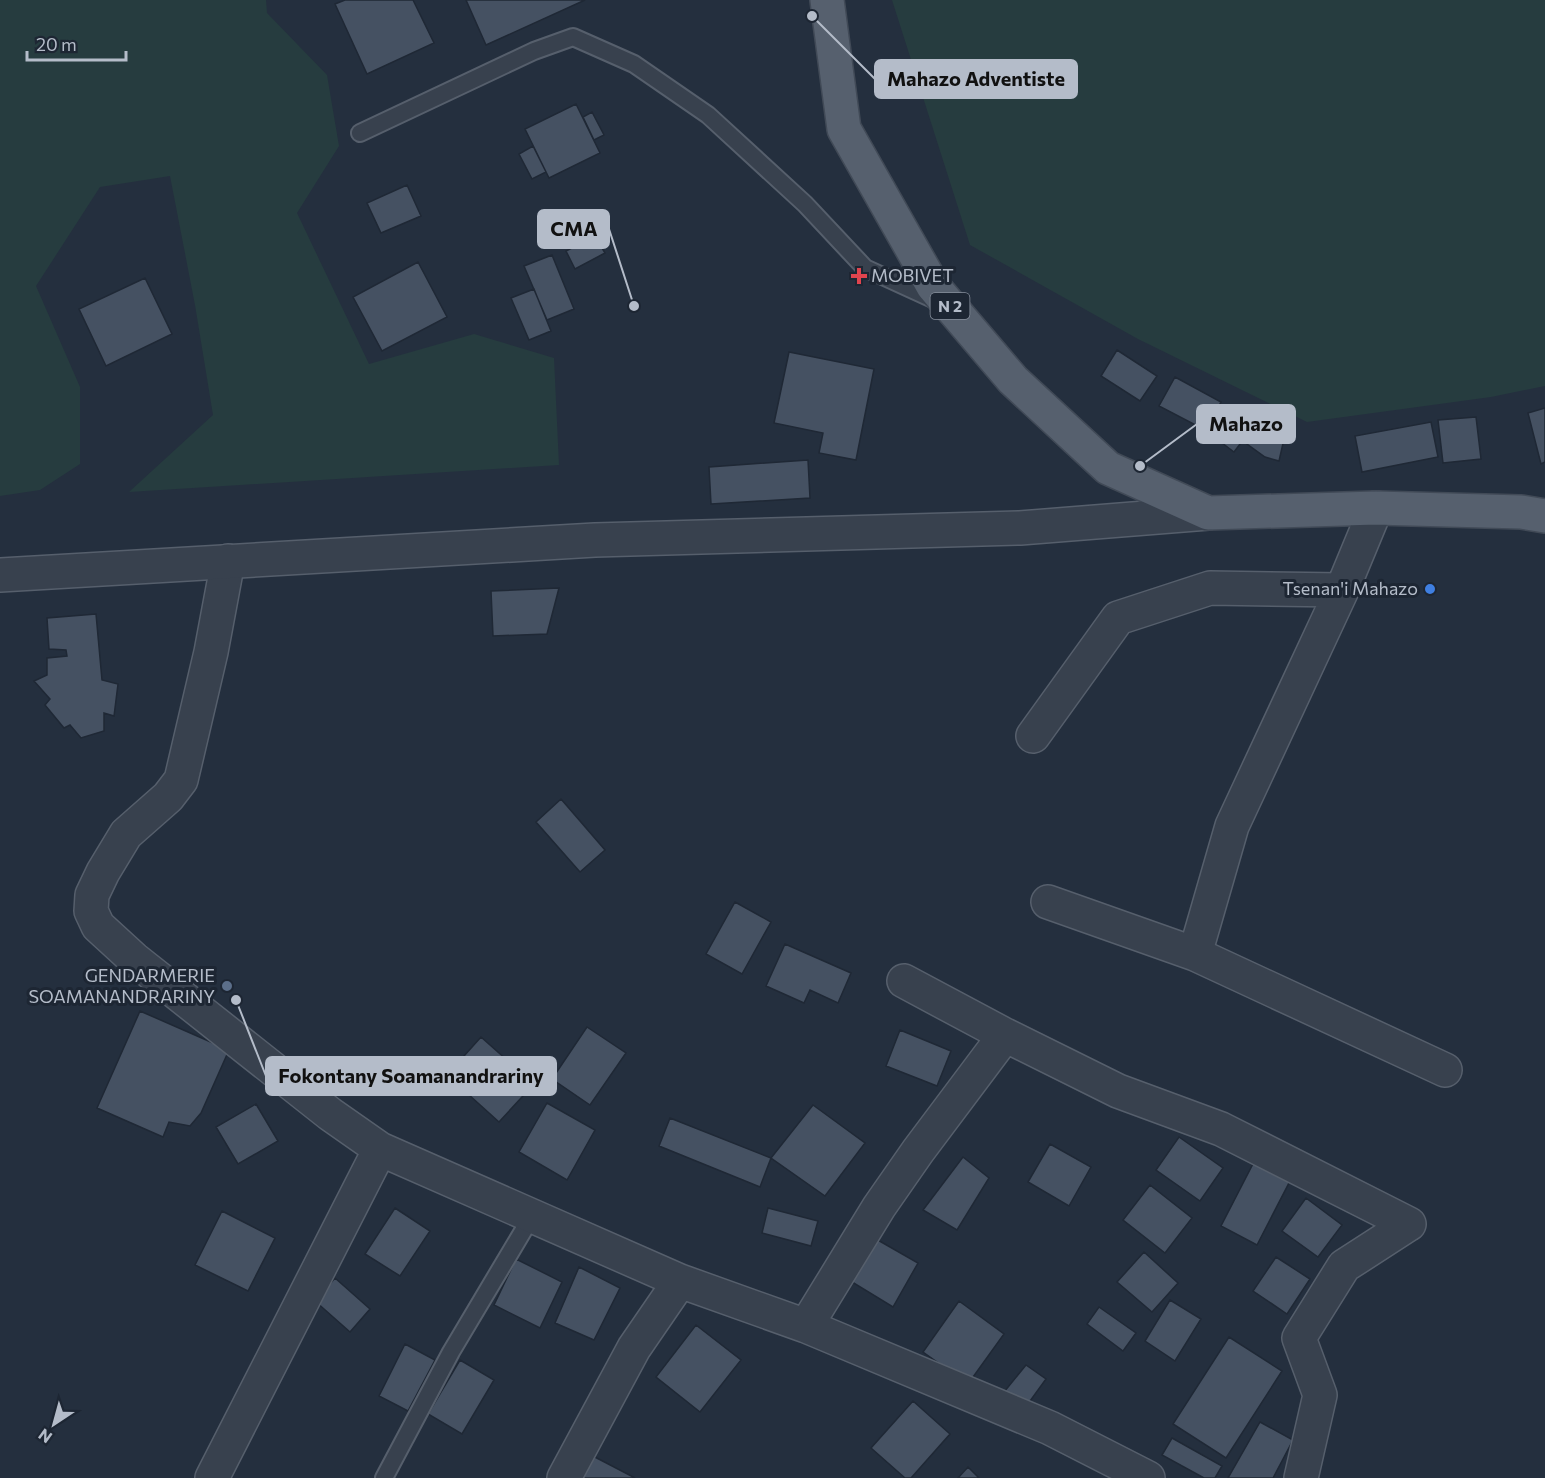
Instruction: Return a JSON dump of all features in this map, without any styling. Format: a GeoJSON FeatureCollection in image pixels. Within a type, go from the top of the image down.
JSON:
{"type":"FeatureCollection","features":[{"type":"Feature","properties":{"kind":"main road","name":"N 2"},"geometry":{"type":"LineString","coordinates":[[827,0],[844,129],[933,286],[1013,380],[1108,468],[1208,513],[1377,508],[1537,510]]}},
{"type":"Feature","properties":{"kind":"street"},"geometry":{"type":"LineString","coordinates":[[1195,954],[1232,826],[1342,590],[1377,508]]}},
{"type":"Feature","properties":{"kind":"street"},"geometry":{"type":"LineString","coordinates":[[0,575],[584,541],[1020,528],[1208,513]]}},
{"type":"Feature","properties":{"kind":"street"},"geometry":{"type":"LineString","coordinates":[[228,561],[211,652],[181,780],[168,797],[126,834],[103,872],[92,895],[91,911],[98,926],[134,959],[330,1114],[380,1149],[680,1281],[806,1326],[1050,1428],[1148,1478]]}},
{"type":"Feature","properties":{"kind":"street"},"geometry":{"type":"LineString","coordinates":[[1033,736],[1118,618],[1210,588],[1342,590]]}},
{"type":"Feature","properties":{"kind":"street"},"geometry":{"type":"LineString","coordinates":[[1048,902],[1195,954],[1445,1070]]}},
{"type":"Feature","properties":{"kind":"street"},"geometry":{"type":"LineString","coordinates":[[903,981],[1118,1091],[1221,1129],[1409,1224],[1344,1266],[1299,1338],[1320,1395],[1301,1478]]}},
{"type":"Feature","properties":{"kind":"street"},"geometry":{"type":"LineString","coordinates":[[806,1326],[879,1207],[1005,1035]]}},
{"type":"Feature","properties":{"kind":"street"},"geometry":{"type":"LineString","coordinates":[[212,1478],[380,1149]]}},
{"type":"Feature","properties":{"kind":"street"},"geometry":{"type":"LineString","coordinates":[[564,1478],[634,1348],[680,1281]]}},
{"type":"Feature","properties":{"kind":"lane"},"geometry":{"type":"LineString","coordinates":[[360,133],[534,51],[573,37],[634,64],[708,116],[805,204],[865,268],[951,307]]}},
{"type":"Feature","properties":{"kind":"lane"},"geometry":{"type":"LineString","coordinates":[[384,1478],[452,1352],[532,1216]]}},
{"type":"Feature","properties":{"kind":"green space"},"geometry":{"type":"Polygon","coordinates":[[[0,0],[266,0],[267,13],[327,75],[339,146],[297,213],[369,364],[474,334],[554,358],[559,465],[129,492],[213,415],[170,176],[100,187],[36,286],[80,387],[80,464],[40,490],[0,496],[0,0]]]}},
{"type":"Feature","properties":{"kind":"green space"},"geometry":{"type":"Polygon","coordinates":[[[892,0],[1545,0],[1545,386],[1491,397],[1307,422],[1138,339],[970,245],[892,0]]]}},
{"type":"Feature","properties":{"kind":"building"},"geometry":{"type":"Polygon","coordinates":[[[345,0],[413,0],[434,43],[367,74],[335,4],[345,0]]]}},
{"type":"Feature","properties":{"kind":"building"},"geometry":{"type":"Polygon","coordinates":[[[466,0],[585,0],[486,45],[466,0]]]}},
{"type":"Feature","properties":{"kind":"building"},"geometry":{"type":"Polygon","coordinates":[[[576,104],[600,153],[549,178],[525,129],[576,104]]]}},
{"type":"Feature","properties":{"kind":"building"},"geometry":{"type":"Polygon","coordinates":[[[592,112],[604,135],[594,140],[583,117],[592,112]]]}},
{"type":"Feature","properties":{"kind":"building"},"geometry":{"type":"Polygon","coordinates":[[[533,146],[546,172],[532,179],[519,154],[533,146]]]}},
{"type":"Feature","properties":{"kind":"building"},"geometry":{"type":"Polygon","coordinates":[[[407,185],[421,216],[381,233],[367,203],[407,185]]]}},
{"type":"Feature","properties":{"kind":"building"},"geometry":{"type":"Polygon","coordinates":[[[595,236],[605,253],[575,269],[566,251],[595,236]]]}},
{"type":"Feature","properties":{"kind":"building"},"geometry":{"type":"Polygon","coordinates":[[[552,255],[574,309],[547,320],[524,266],[552,255]]]}},
{"type":"Feature","properties":{"kind":"building"},"geometry":{"type":"Polygon","coordinates":[[[418,262],[447,317],[382,351],[353,297],[418,262]]]}},
{"type":"Feature","properties":{"kind":"building"},"geometry":{"type":"Polygon","coordinates":[[[145,278],[172,334],[106,366],[79,309],[145,278]]]}},
{"type":"Feature","properties":{"kind":"building"},"geometry":{"type":"Polygon","coordinates":[[[534,289],[551,331],[529,340],[511,298],[534,289]]]}},
{"type":"Feature","properties":{"kind":"building"},"geometry":{"type":"Polygon","coordinates":[[[1117,350],[1157,376],[1140,401],[1101,376],[1117,350]]]}},
{"type":"Feature","properties":{"kind":"building"},"geometry":{"type":"Polygon","coordinates":[[[789,352],[874,369],[856,460],[819,453],[823,433],[774,423],[789,352]]]}},
{"type":"Feature","properties":{"kind":"building"},"geometry":{"type":"Polygon","coordinates":[[[1175,377],[1221,402],[1205,430],[1159,406],[1175,377]]]}},
{"type":"Feature","properties":{"kind":"building"},"geometry":{"type":"Polygon","coordinates":[[[1545,408],[1545,462],[1541,464],[1528,413],[1545,408]]]}},
{"type":"Feature","properties":{"kind":"building"},"geometry":{"type":"Polygon","coordinates":[[[1221,409],[1250,431],[1234,452],[1205,430],[1221,409]]]}},
{"type":"Feature","properties":{"kind":"building"},"geometry":{"type":"Polygon","coordinates":[[[1476,417],[1481,459],[1443,463],[1438,420],[1476,417]]]}},
{"type":"Feature","properties":{"kind":"building"},"geometry":{"type":"Polygon","coordinates":[[[1265,418],[1287,426],[1279,461],[1265,457],[1247,444],[1265,418]]]}},
{"type":"Feature","properties":{"kind":"building"},"geometry":{"type":"Polygon","coordinates":[[[1431,422],[1438,457],[1362,472],[1355,436],[1431,422]]]}},
{"type":"Feature","properties":{"kind":"building"},"geometry":{"type":"Polygon","coordinates":[[[808,460],[810,498],[711,504],[709,467],[808,460]]]}},
{"type":"Feature","properties":{"kind":"building"},"geometry":{"type":"Polygon","coordinates":[[[559,588],[547,634],[493,636],[491,591],[559,588]]]}},
{"type":"Feature","properties":{"kind":"building"},"geometry":{"type":"Polygon","coordinates":[[[96,614],[102,680],[118,684],[114,716],[104,713],[104,731],[81,738],[70,725],[64,728],[45,705],[50,699],[34,681],[47,675],[47,658],[67,656],[66,650],[49,649],[47,618],[96,614]]]}},
{"type":"Feature","properties":{"kind":"building"},"geometry":{"type":"Polygon","coordinates":[[[561,799],[605,850],[580,872],[536,822],[561,799]]]}},
{"type":"Feature","properties":{"kind":"building"},"geometry":{"type":"Polygon","coordinates":[[[735,902],[771,922],[742,974],[706,954],[735,902]]]}},
{"type":"Feature","properties":{"kind":"building"},"geometry":{"type":"Polygon","coordinates":[[[785,944],[851,973],[838,1003],[810,990],[804,1003],[766,986],[785,944]]]}},
{"type":"Feature","properties":{"kind":"building"},"geometry":{"type":"Polygon","coordinates":[[[140,1011],[229,1050],[201,1113],[190,1126],[169,1122],[163,1137],[97,1108],[140,1011]]]}},
{"type":"Feature","properties":{"kind":"building"},"geometry":{"type":"Polygon","coordinates":[[[587,1027],[626,1053],[590,1105],[552,1079],[587,1027]]]}},
{"type":"Feature","properties":{"kind":"building"},"geometry":{"type":"Polygon","coordinates":[[[900,1030],[951,1051],[937,1086],[886,1066],[900,1030]]]}},
{"type":"Feature","properties":{"kind":"building"},"geometry":{"type":"Polygon","coordinates":[[[481,1037],[534,1084],[499,1122],[447,1075],[481,1037]]]}},
{"type":"Feature","properties":{"kind":"building"},"geometry":{"type":"Polygon","coordinates":[[[547,1103],[595,1130],[567,1180],[519,1152],[547,1103]]]}},
{"type":"Feature","properties":{"kind":"building"},"geometry":{"type":"Polygon","coordinates":[[[256,1104],[278,1141],[238,1164],[216,1127],[256,1104]]]}},
{"type":"Feature","properties":{"kind":"building"},"geometry":{"type":"Polygon","coordinates":[[[813,1105],[865,1143],[825,1196],[771,1158],[813,1105]]]}},
{"type":"Feature","properties":{"kind":"building"},"geometry":{"type":"Polygon","coordinates":[[[670,1118],[771,1158],[760,1187],[659,1146],[670,1118]]]}},
{"type":"Feature","properties":{"kind":"building"},"geometry":{"type":"Polygon","coordinates":[[[1179,1137],[1223,1168],[1200,1201],[1156,1170],[1179,1137]]]}},
{"type":"Feature","properties":{"kind":"building"},"geometry":{"type":"Polygon","coordinates":[[[1050,1144],[1091,1167],[1069,1206],[1028,1182],[1050,1144]]]}},
{"type":"Feature","properties":{"kind":"building"},"geometry":{"type":"Polygon","coordinates":[[[963,1157],[989,1178],[957,1230],[923,1210],[963,1157]]]}},
{"type":"Feature","properties":{"kind":"building"},"geometry":{"type":"Polygon","coordinates":[[[1256,1158],[1292,1177],[1257,1245],[1221,1226],[1256,1158]]]}},
{"type":"Feature","properties":{"kind":"building"},"geometry":{"type":"Polygon","coordinates":[[[1150,1185],[1192,1218],[1165,1253],[1123,1220],[1150,1185]]]}},
{"type":"Feature","properties":{"kind":"building"},"geometry":{"type":"Polygon","coordinates":[[[1306,1198],[1342,1225],[1318,1257],[1282,1231],[1306,1198]]]}},
{"type":"Feature","properties":{"kind":"building"},"geometry":{"type":"Polygon","coordinates":[[[395,1208],[430,1231],[400,1276],[365,1254],[395,1208]]]}},
{"type":"Feature","properties":{"kind":"building"},"geometry":{"type":"Polygon","coordinates":[[[768,1208],[818,1221],[811,1246],[762,1233],[768,1208]]]}},
{"type":"Feature","properties":{"kind":"building"},"geometry":{"type":"Polygon","coordinates":[[[222,1211],[275,1238],[248,1291],[195,1265],[222,1211]]]}},
{"type":"Feature","properties":{"kind":"building"},"geometry":{"type":"Polygon","coordinates":[[[876,1239],[918,1263],[893,1307],[852,1282],[876,1239]]]}},
{"type":"Feature","properties":{"kind":"building"},"geometry":{"type":"Polygon","coordinates":[[[1144,1252],[1178,1283],[1152,1312],[1117,1282],[1144,1252]]]}},
{"type":"Feature","properties":{"kind":"building"},"geometry":{"type":"Polygon","coordinates":[[[1276,1257],[1310,1279],[1287,1314],[1253,1291],[1276,1257]]]}},
{"type":"Feature","properties":{"kind":"building"},"geometry":{"type":"Polygon","coordinates":[[[516,1259],[562,1282],[540,1328],[494,1305],[516,1259]]]}},
{"type":"Feature","properties":{"kind":"building"},"geometry":{"type":"Polygon","coordinates":[[[579,1267],[620,1288],[594,1340],[555,1323],[579,1267]]]}},
{"type":"Feature","properties":{"kind":"building"},"geometry":{"type":"Polygon","coordinates":[[[335,1278],[370,1309],[350,1332],[315,1301],[335,1278]]]}},
{"type":"Feature","properties":{"kind":"building"},"geometry":{"type":"Polygon","coordinates":[[[1170,1300],[1201,1319],[1175,1361],[1145,1341],[1170,1300]]]}},
{"type":"Feature","properties":{"kind":"building"},"geometry":{"type":"Polygon","coordinates":[[[959,1301],[1004,1334],[968,1384],[923,1352],[959,1301]]]}},
{"type":"Feature","properties":{"kind":"building"},"geometry":{"type":"Polygon","coordinates":[[[1099,1307],[1136,1333],[1123,1351],[1087,1324],[1099,1307]]]}},
{"type":"Feature","properties":{"kind":"building"},"geometry":{"type":"Polygon","coordinates":[[[696,1325],[741,1360],[700,1412],[656,1377],[696,1325]]]}},
{"type":"Feature","properties":{"kind":"building"},"geometry":{"type":"Polygon","coordinates":[[[1229,1337],[1282,1371],[1226,1458],[1173,1424],[1229,1337]]]}},
{"type":"Feature","properties":{"kind":"building"},"geometry":{"type":"Polygon","coordinates":[[[405,1344],[435,1360],[408,1411],[379,1396],[405,1344]]]}},
{"type":"Feature","properties":{"kind":"building"},"geometry":{"type":"Polygon","coordinates":[[[460,1360],[494,1380],[462,1434],[428,1414],[460,1360]]]}},
{"type":"Feature","properties":{"kind":"building"},"geometry":{"type":"Polygon","coordinates":[[[1026,1365],[1046,1379],[1025,1408],[1004,1392],[1026,1365]]]}},
{"type":"Feature","properties":{"kind":"building"},"geometry":{"type":"Polygon","coordinates":[[[913,1401],[950,1434],[911,1478],[905,1478],[871,1448],[913,1401]]]}},
{"type":"Feature","properties":{"kind":"building"},"geometry":{"type":"Polygon","coordinates":[[[1260,1422],[1293,1440],[1273,1478],[1228,1478],[1260,1422]]]}},
{"type":"Feature","properties":{"kind":"building"},"geometry":{"type":"Polygon","coordinates":[[[1172,1438],[1222,1466],[1215,1478],[1204,1478],[1162,1455],[1172,1438]]]}},
{"type":"Feature","properties":{"kind":"building"},"geometry":{"type":"Polygon","coordinates":[[[591,1455],[635,1478],[579,1478],[591,1455]]]}},
{"type":"Feature","properties":{"kind":"building"},"geometry":{"type":"Polygon","coordinates":[[[968,1467],[979,1478],[958,1478],[968,1467]]]}},
{"type":"Feature","properties":{"kind":"place","name":"Mahazo Adventiste"},"geometry":{"type":"Point","coordinates":[812,16]}},
{"type":"Feature","properties":{"kind":"place","name":"MOBIVET"},"geometry":{"type":"Point","coordinates":[859,276]}},
{"type":"Feature","properties":{"kind":"place","name":"CMA"},"geometry":{"type":"Point","coordinates":[634,306]}},
{"type":"Feature","properties":{"kind":"place","name":"Mahazo"},"geometry":{"type":"Point","coordinates":[1140,466]}},
{"type":"Feature","properties":{"kind":"place","name":"Tsenan'i Mahazo"},"geometry":{"type":"Point","coordinates":[1430,589]}},
{"type":"Feature","properties":{"kind":"place","name":"GENDARMERIE SOAMANANDRARINY"},"geometry":{"type":"Point","coordinates":[227,986]}},
{"type":"Feature","properties":{"kind":"place","name":"Fokontany Soamanandrariny"},"geometry":{"type":"Point","coordinates":[236,1000]}}]}
